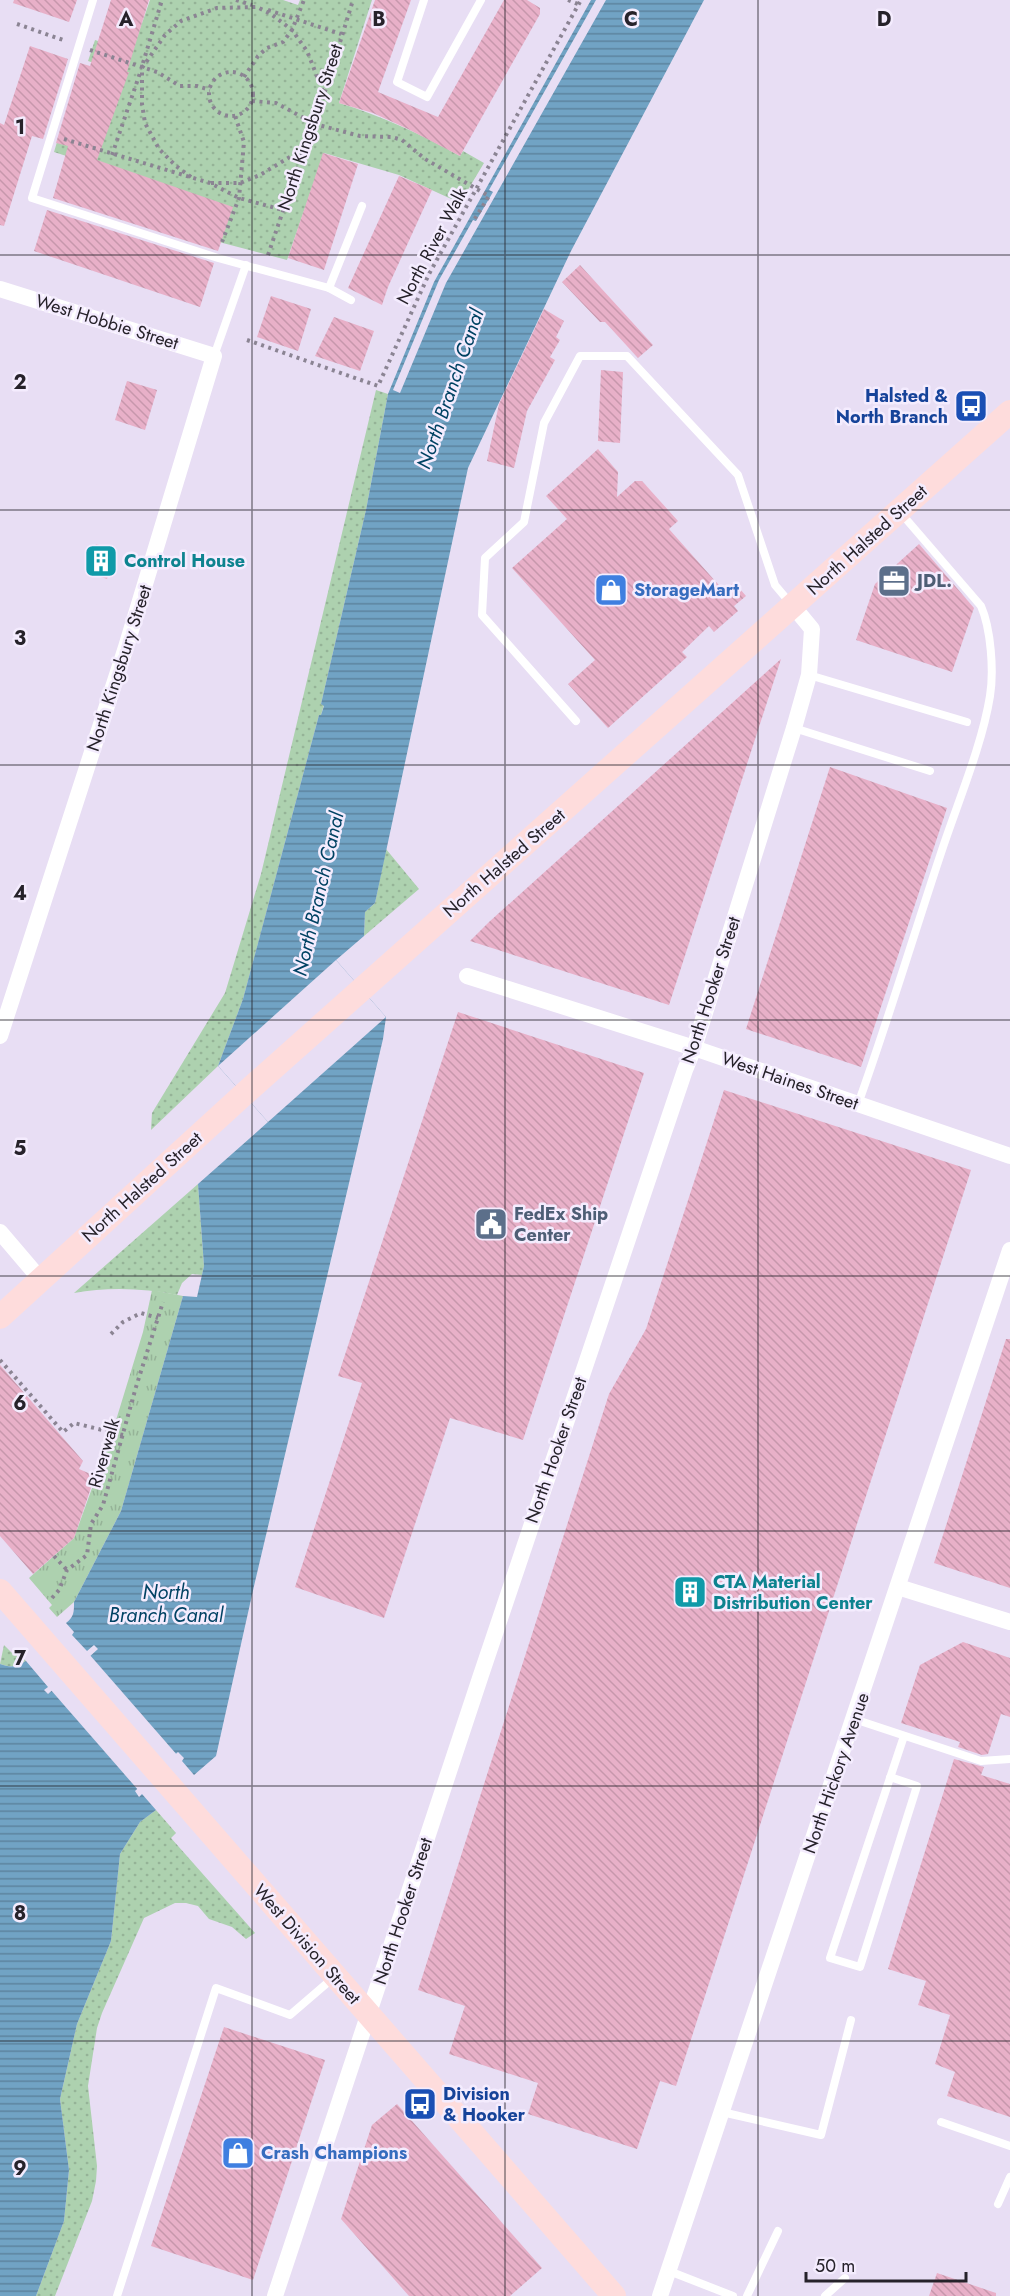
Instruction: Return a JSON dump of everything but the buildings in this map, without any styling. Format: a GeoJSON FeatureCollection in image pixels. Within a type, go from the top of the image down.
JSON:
{"type":"FeatureCollection","features":[{"type":"Feature","properties":{"kind":"main road","name":"North Halsted Street"},"geometry":{"type":"LineString","coordinates":[[0,1317],[361,989],[1010,412]]}},
{"type":"Feature","properties":{"kind":"main road","name":"West Division Street"},"geometry":{"type":"LineString","coordinates":[[0,1591],[614,2296]]}},
{"type":"Feature","properties":{"kind":"street","name":"West Hobbie Street"},"geometry":{"type":"LineString","coordinates":[[0,289],[214,356]]}},
{"type":"Feature","properties":{"kind":"street","name":"North Kingsbury Street"},"geometry":{"type":"LineString","coordinates":[[0,1036],[126,647],[214,356]]}},
{"type":"Feature","properties":{"kind":"street","name":"North Hooker Street"},"geometry":{"type":"LineString","coordinates":[[275,2296],[684,1070],[694,1048],[794,728],[809,675],[812,629],[793,606]]}},
{"type":"Feature","properties":{"kind":"street","name":"West Haines Street"},"geometry":{"type":"LineString","coordinates":[[467,976],[694,1048],[1010,1156]]}},
{"type":"Feature","properties":{"kind":"street"},"geometry":{"type":"LineString","coordinates":[[0,1233],[41,1280]]}},
{"type":"Feature","properties":{"kind":"street","name":"North Hickory Avenue"},"geometry":{"type":"LineString","coordinates":[[660,2296],[1010,1250]]}},
{"type":"Feature","properties":{"kind":"street"},"geometry":{"type":"LineString","coordinates":[[898,1587],[1010,1622]]}},
{"type":"Feature","properties":{"kind":"lane"},"geometry":{"type":"LineString","coordinates":[[93,0],[32,198],[246,265],[329,288],[351,300]]}},
{"type":"Feature","properties":{"kind":"lane"},"geometry":{"type":"LineString","coordinates":[[424,0],[397,82],[427,98],[481,0]]}},
{"type":"Feature","properties":{"kind":"lane"},"geometry":{"type":"LineString","coordinates":[[329,288],[362,206]]}},
{"type":"Feature","properties":{"kind":"lane","name":"North Kingsbury Street"},"geometry":{"type":"LineString","coordinates":[[214,356],[246,265]]}},
{"type":"Feature","properties":{"kind":"lane"},"geometry":{"type":"LineString","coordinates":[[576,721],[482,615],[484,558],[524,522],[544,423],[580,356],[627,356],[738,475],[775,585],[793,606]]}},
{"type":"Feature","properties":{"kind":"lane"},"geometry":{"type":"LineString","coordinates":[[858,1104],[896,996],[985,720],[992,680],[989,637],[981,606],[899,511]]}},
{"type":"Feature","properties":{"kind":"lane"},"geometry":{"type":"LineString","coordinates":[[809,675],[967,722]]}},
{"type":"Feature","properties":{"kind":"lane"},"geometry":{"type":"LineString","coordinates":[[794,728],[930,771]]}},
{"type":"Feature","properties":{"kind":"lane"},"geometry":{"type":"LineString","coordinates":[[854,1719],[981,1761],[1010,1759]]}},
{"type":"Feature","properties":{"kind":"lane"},"geometry":{"type":"LineString","coordinates":[[890,1777],[917,1786],[860,1967],[830,1958],[890,1777],[904,1736]]}},
{"type":"Feature","properties":{"kind":"lane"},"geometry":{"type":"LineString","coordinates":[[117,2296],[216,1988],[290,2015],[335,1976]]}},
{"type":"Feature","properties":{"kind":"lane"},"geometry":{"type":"LineString","coordinates":[[722,2112],[821,2135],[851,2020]]}},
{"type":"Feature","properties":{"kind":"lane"},"geometry":{"type":"LineString","coordinates":[[941,2122],[1010,2146]]}},
{"type":"Feature","properties":{"kind":"lane"},"geometry":{"type":"LineString","coordinates":[[998,2204],[1010,2177]]}},
{"type":"Feature","properties":{"kind":"lane"},"geometry":{"type":"LineString","coordinates":[[747,2296],[778,2230]]}},
{"type":"Feature","properties":{"kind":"lane"},"geometry":{"type":"LineString","coordinates":[[669,2271],[733,2296]]}},
{"type":"Feature","properties":{"kind":"lane"},"geometry":{"type":"LineString","coordinates":[[825,2296],[845,2278]]}},
{"type":"Feature","properties":{"kind":"path"},"geometry":{"type":"LineString","coordinates":[[112,155],[142,68],[162,0]]}},
{"type":"Feature","properties":{"kind":"path"},"geometry":{"type":"LineString","coordinates":[[236,0],[341,34]]}},
{"type":"Feature","properties":{"kind":"path"},"geometry":{"type":"LineString","coordinates":[[244,77],[258,56],[267,48],[283,42],[297,20],[304,0]]}},
{"type":"Feature","properties":{"kind":"path","name":"North Kingsbury Street"},"geometry":{"type":"LineString","coordinates":[[268,255],[303,149],[315,124],[353,0]]}},
{"type":"Feature","properties":{"kind":"path"},"geometry":{"type":"LineString","coordinates":[[568,0],[580,2]]}},
{"type":"Feature","properties":{"kind":"path","name":"North River Walk"},"geometry":{"type":"LineString","coordinates":[[247,340],[378,386],[429,274],[580,2]]}},
{"type":"Feature","properties":{"kind":"path"},"geometry":{"type":"LineString","coordinates":[[191,177],[176,166],[159,148],[145,123],[142,104],[142,68],[165,35],[181,21],[217,8],[257,7],[271,14],[292,30],[307,51],[324,93]]}},
{"type":"Feature","properties":{"kind":"path"},"geometry":{"type":"LineString","coordinates":[[17,24],[157,72],[180,86],[197,86],[210,90]]}},
{"type":"Feature","properties":{"kind":"path"},"geometry":{"type":"LineString","coordinates":[[231,72],[244,77],[252,88],[252,101],[246,111],[236,116],[228,116],[215,110],[209,97],[210,90],[214,81],[221,75],[231,72]]}},
{"type":"Feature","properties":{"kind":"path"},"geometry":{"type":"LineString","coordinates":[[252,101],[276,103],[315,124],[360,136],[392,137],[402,140],[425,159],[489,196],[474,220]]}},
{"type":"Feature","properties":{"kind":"path"},"geometry":{"type":"LineString","coordinates":[[222,242],[239,198],[244,142],[236,116]]}},
{"type":"Feature","properties":{"kind":"path"},"geometry":{"type":"LineString","coordinates":[[51,135],[210,183],[239,198],[283,210]]}},
{"type":"Feature","properties":{"kind":"path"},"geometry":{"type":"LineString","coordinates":[[210,183],[240,183],[260,175],[303,149]]}},
{"type":"Feature","properties":{"kind":"path","name":"Riverwalk"},"geometry":{"type":"LineString","coordinates":[[52,1598],[59,1590],[67,1570],[87,1555],[91,1524],[103,1505],[163,1302]]}},
{"type":"Feature","properties":{"kind":"path"},"geometry":{"type":"LineString","coordinates":[[111,1334],[123,1322],[141,1312],[158,1318]]}},
{"type":"Feature","properties":{"kind":"path"},"geometry":{"type":"LineString","coordinates":[[0,1360],[63,1432],[74,1423],[123,1435]]}},
{"type":"Feature","properties":{"kind":"path"},"geometry":{"type":"LineString","coordinates":[[54,1556],[67,1570]]}},
{"type":"Feature","properties":{"kind":"green space"},"geometry":{"type":"Polygon","coordinates":[[[150,0],[283,0],[298,5],[300,0],[372,0],[339,103],[401,126],[460,156],[463,151],[484,163],[460,203],[399,175],[324,153],[287,260],[219,242],[229,209],[54,152],[60,132],[127,74],[88,61],[95,40],[132,52],[150,0]]]}},
{"type":"Feature","properties":{"kind":"green space"},"geometry":{"type":"Polygon","coordinates":[[[376,390],[388,394],[366,510],[321,704],[324,705],[319,715],[243,999],[218,1066],[151,1130],[152,1113],[225,993],[261,874],[376,390]]]}},
{"type":"Feature","properties":{"kind":"green space"},"geometry":{"type":"Polygon","coordinates":[[[386,849],[419,889],[364,936],[365,912],[375,903],[386,849]]]}},
{"type":"Feature","properties":{"kind":"green space"},"geometry":{"type":"Polygon","coordinates":[[[198,1184],[204,1266],[202,1275],[192,1274],[182,1283],[177,1295],[126,1289],[74,1293],[198,1184]]]}},
{"type":"Feature","properties":{"kind":"green space"},"geometry":{"type":"Polygon","coordinates":[[[152,1290],[183,1296],[121,1511],[74,1602],[57,1617],[49,1608],[52,1605],[29,1578],[74,1538],[113,1430],[143,1332],[152,1290]]]}},
{"type":"Feature","properties":{"kind":"green space"},"geometry":{"type":"Polygon","coordinates":[[[4,1645],[12,1653],[16,1650],[26,1661],[13,1666],[0,1664],[4,1645]]]}},
{"type":"Feature","properties":{"kind":"green space"},"geometry":{"type":"Polygon","coordinates":[[[156,1810],[176,1833],[171,1838],[255,1933],[246,1939],[232,1927],[209,1919],[198,1906],[186,1903],[175,1903],[144,1918],[97,2028],[88,2086],[97,2166],[92,2201],[55,2296],[36,2296],[64,2221],[69,2170],[60,2099],[77,2024],[111,1941],[120,1854],[140,1822],[156,1810]]]}},
{"type":"Feature","properties":{"kind":"water","name":"North Branch Canal"},"geometry":{"type":"Polygon","coordinates":[[[591,0],[704,0],[571,251],[468,468],[375,903],[365,912],[364,936],[336,960],[386,1017],[383,1039],[216,1756],[194,1775],[182,1761],[184,1758],[178,1752],[135,1791],[139,1797],[142,1794],[156,1810],[140,1822],[120,1854],[111,1941],[77,2024],[60,2099],[69,2170],[64,2221],[36,2296],[0,2296],[0,1664],[13,1666],[26,1661],[48,1687],[44,1690],[48,1694],[98,1649],[94,1645],[87,1651],[72,1635],[74,1632],[66,1623],[72,1616],[74,1602],[121,1511],[183,1296],[197,1297],[204,1266],[198,1184],[268,1122],[218,1066],[243,999],[319,715],[324,706],[321,704],[366,510],[388,394],[434,282],[591,0]]]}},
{"type":"Feature","properties":{"kind":"pier"},"geometry":{"type":"Polygon","coordinates":[[[596,0],[606,0],[446,283],[400,393],[393,390],[439,280],[473,220],[476,221],[493,192],[489,190],[596,0]]]}},
{"type":"Feature","properties":{"kind":"pier"},"geometry":{"type":"Polygon","coordinates":[[[336,960],[386,1017],[268,1122],[218,1066],[336,960]]]}},
{"type":"Feature","properties":{"kind":"pier"},"geometry":{"type":"Polygon","coordinates":[[[89,1654],[178,1756],[139,1791],[50,1689],[89,1654]]]}},
{"type":"Feature","properties":{"kind":"place","name":"Halsted & North Branch"},"geometry":{"type":"Point","coordinates":[971,406]}},
{"type":"Feature","properties":{"kind":"place","name":"Control House"},"geometry":{"type":"Point","coordinates":[101,561]}},
{"type":"Feature","properties":{"kind":"place","name":"JDL."},"geometry":{"type":"Point","coordinates":[894,581]}},
{"type":"Feature","properties":{"kind":"place","name":"StorageMart"},"geometry":{"type":"Point","coordinates":[611,590]}},
{"type":"Feature","properties":{"kind":"place","name":"FedEx Ship Center"},"geometry":{"type":"Point","coordinates":[491,1224]}},
{"type":"Feature","properties":{"kind":"place","name":"CTA Material Distribution Center"},"geometry":{"type":"Point","coordinates":[690,1592]}},
{"type":"Feature","properties":{"kind":"place","name":"Division & Hooker"},"geometry":{"type":"Point","coordinates":[420,2104]}},
{"type":"Feature","properties":{"kind":"place","name":"Crash Champions"},"geometry":{"type":"Point","coordinates":[238,2153]}}]}
